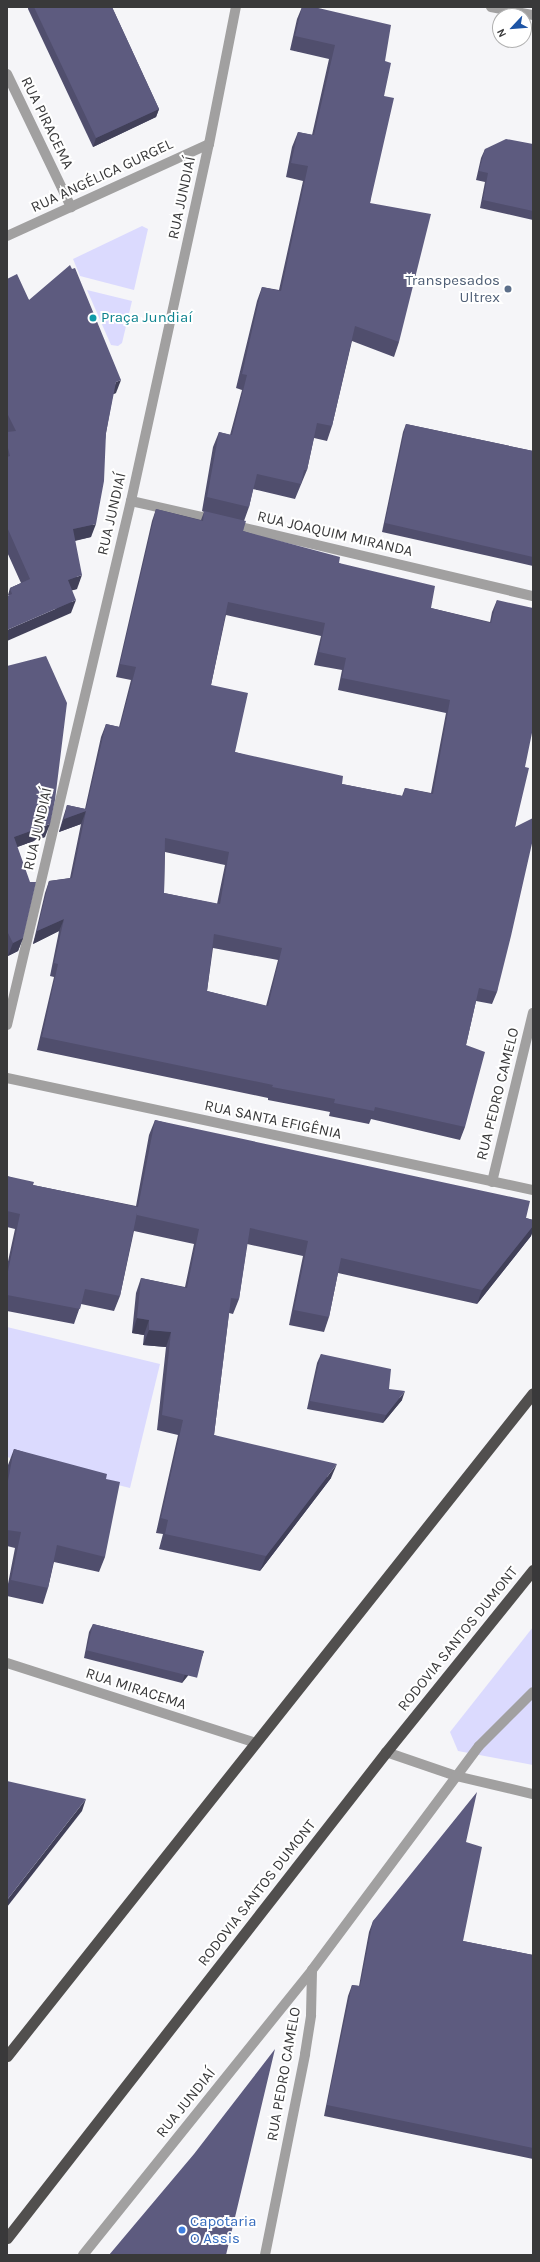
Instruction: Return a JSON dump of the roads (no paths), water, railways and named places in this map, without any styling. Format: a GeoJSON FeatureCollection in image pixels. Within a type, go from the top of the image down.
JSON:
{"type":"FeatureCollection","features":[{"type":"Feature","properties":{"kind":"highway"},"geometry":{"type":"LineString","coordinates":[[7,2056],[533,1393]]}},
{"type":"Feature","properties":{"kind":"highway","name":"RODOVIA SANTOS DUMONT"},"geometry":{"type":"LineString","coordinates":[[7,2238],[386,1752],[533,1570]]}},
{"type":"Feature","properties":{"kind":"street","name":"RUA JUNDIAÍ"},"geometry":{"type":"LineString","coordinates":[[7,1025],[131,500],[209,144],[236,7]]}},
{"type":"Feature","properties":{"kind":"street"},"geometry":{"type":"LineString","coordinates":[[491,7],[533,15]]}},
{"type":"Feature","properties":{"kind":"street","name":"RUA PIRACEMA"},"geometry":{"type":"LineString","coordinates":[[7,74],[71,207]]}},
{"type":"Feature","properties":{"kind":"street","name":"RUA ANGÉLICA GURGEL"},"geometry":{"type":"LineString","coordinates":[[7,236],[209,144]]}},
{"type":"Feature","properties":{"kind":"street","name":"RUA JOAQUIM MIRANDA"},"geometry":{"type":"LineString","coordinates":[[131,500],[533,596]]}},
{"type":"Feature","properties":{"kind":"street","name":"RUA PEDRO CAMELO"},"geometry":{"type":"LineString","coordinates":[[492,1182],[533,1013]]}},
{"type":"Feature","properties":{"kind":"street","name":"RUA SANTA EFIGÊNIA"},"geometry":{"type":"LineString","coordinates":[[7,1078],[533,1190]]}},
{"type":"Feature","properties":{"kind":"street","name":"RUA MIRACEMA"},"geometry":{"type":"LineString","coordinates":[[7,1663],[256,1743]]}},
{"type":"Feature","properties":{"kind":"street"},"geometry":{"type":"LineString","coordinates":[[312,1970],[479,1746],[533,1692]]}},
{"type":"Feature","properties":{"kind":"street"},"geometry":{"type":"LineString","coordinates":[[386,1752],[456,1776],[533,1794]]}},
{"type":"Feature","properties":{"kind":"street","name":"RUA JUNDIAÍ"},"geometry":{"type":"LineString","coordinates":[[83,2255],[312,1970]]}},
{"type":"Feature","properties":{"kind":"street","name":"RUA PEDRO CAMELO"},"geometry":{"type":"LineString","coordinates":[[265,2255],[305,2054],[311,2016],[312,1970]]}},
{"type":"Feature","properties":{"kind":"place","name":"Transpesados Ultrex"},"geometry":{"type":"Point","coordinates":[508,289]}},
{"type":"Feature","properties":{"kind":"place","name":"Praça Jundiaí"},"geometry":{"type":"Point","coordinates":[93,318]}},
{"type":"Feature","properties":{"kind":"place","name":"Capotaria O Assis"},"geometry":{"type":"Point","coordinates":[182,2230]}}]}
